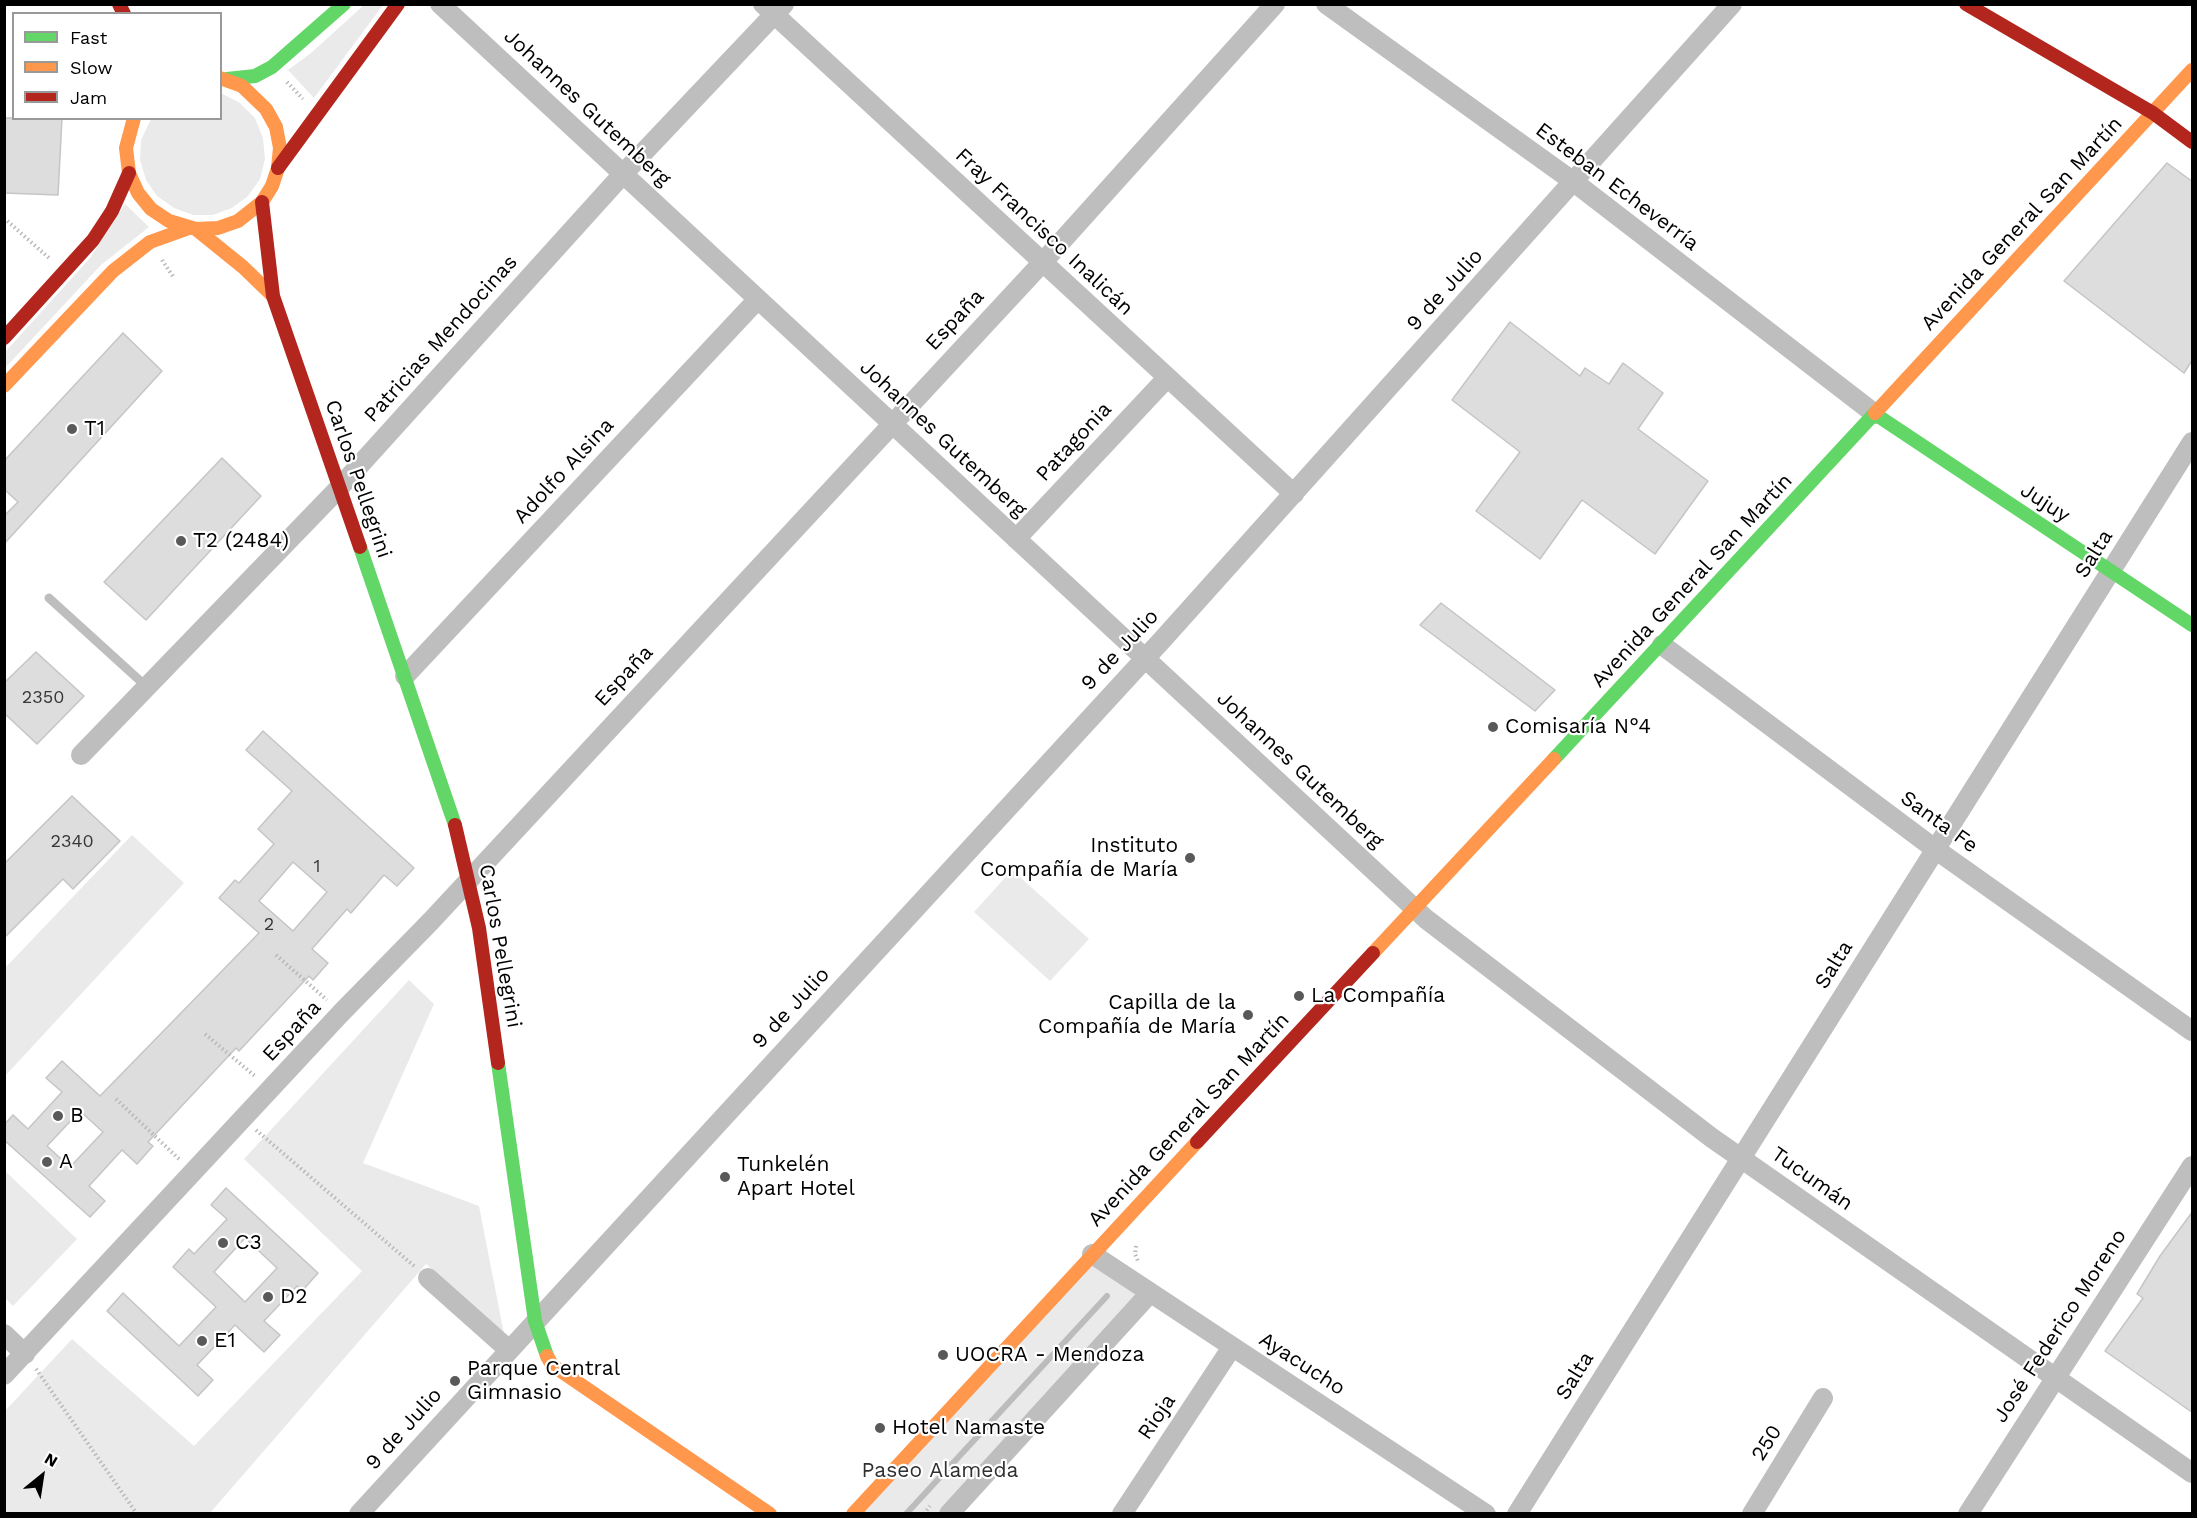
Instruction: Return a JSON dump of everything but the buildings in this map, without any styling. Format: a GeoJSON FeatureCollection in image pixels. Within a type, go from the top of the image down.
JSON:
{"type":"FeatureCollection","features":[{"type":"Feature","properties":{"kind":"street"},"geometry":{"type":"LineString","coordinates":[[224,78],[255,76],[272,67],[344,4]]}},
{"type":"Feature","properties":{"kind":"street"},"geometry":{"type":"LineString","coordinates":[[278,168],[398,4]]}},
{"type":"Feature","properties":{"kind":"street","name":"Johannes Gutemberg"},"geometry":{"type":"LineString","coordinates":[[440,4],[1415,909]]}},
{"type":"Feature","properties":{"kind":"street","name":"España"},"geometry":{"type":"LineString","coordinates":[[4,1376],[1042,263],[1275,4]]}},
{"type":"Feature","properties":{"kind":"street","name":"Esteban Echeverría"},"geometry":{"type":"LineString","coordinates":[[1326,4],[1574,182],[1875,414]]}},
{"type":"Feature","properties":{"kind":"street","name":"9 de Julio"},"geometry":{"type":"LineString","coordinates":[[359,1514],[1144,658],[1732,4]]}},
{"type":"Feature","properties":{"kind":"street"},"geometry":{"type":"LineString","coordinates":[[1966,4],[2153,113],[2193,142]]}},
{"type":"Feature","properties":{"kind":"street","name":"Patricias Mendocinas"},"geometry":{"type":"LineString","coordinates":[[81,755],[339,488],[774,8]]}},
{"type":"Feature","properties":{"kind":"street","name":"Fray Francisco Inalicán"},"geometry":{"type":"LineString","coordinates":[[774,8],[1042,263],[1293,494]]}},
{"type":"Feature","properties":{"kind":"street","name":"Avenida General San Martín"},"geometry":{"type":"LineString","coordinates":[[853,1514],[1092,1254],[1662,645],[2193,70]]}},
{"type":"Feature","properties":{"kind":"street"},"geometry":{"type":"LineString","coordinates":[[132,120],[126,148],[129,173],[138,193],[151,209],[169,221],[193,228],[218,228],[238,221],[262,202],[272,186],[278,168],[280,148],[276,127],[266,109],[242,86],[224,78]]}},
{"type":"Feature","properties":{"kind":"street"},"geometry":{"type":"LineString","coordinates":[[4,338],[65,272],[103,226],[129,173]]}},
{"type":"Feature","properties":{"kind":"street","name":"Carlos Pellegrini"},"geometry":{"type":"LineString","coordinates":[[262,202],[273,296],[405,676],[455,825],[469,880],[479,928],[535,1321],[552,1365],[770,1514]]}},
{"type":"Feature","properties":{"kind":"street"},"geometry":{"type":"LineString","coordinates":[[193,228],[273,296]]}},
{"type":"Feature","properties":{"kind":"street"},"geometry":{"type":"LineString","coordinates":[[4,386],[113,271],[150,242],[193,228]]}},
{"type":"Feature","properties":{"kind":"street","name":"Adolfo Alsina"},"geometry":{"type":"LineString","coordinates":[[405,676],[758,299]]}},
{"type":"Feature","properties":{"kind":"street","name":"Patagonia"},"geometry":{"type":"LineString","coordinates":[[1016,539],[1167,378]]}},
{"type":"Feature","properties":{"kind":"street","name":"Jujuy"},"geometry":{"type":"LineString","coordinates":[[1875,414],[2193,626]]}},
{"type":"Feature","properties":{"kind":"street","name":"Salta"},"geometry":{"type":"LineString","coordinates":[[1517,1514],[2193,442]]}},
{"type":"Feature","properties":{"kind":"street","name":"Santa Fe"},"geometry":{"type":"LineString","coordinates":[[1662,645],[1935,849],[2193,1031]]}},
{"type":"Feature","properties":{"kind":"street","name":"Tucumán"},"geometry":{"type":"LineString","coordinates":[[1415,909],[1741,1158],[2193,1473]]}},
{"type":"Feature","properties":{"kind":"street","name":"José Federico Moreno"},"geometry":{"type":"LineString","coordinates":[[1968,1514],[2193,1166]]}},
{"type":"Feature","properties":{"kind":"street","name":"Ayacucho"},"geometry":{"type":"LineString","coordinates":[[1092,1254],[1486,1514]]}},
{"type":"Feature","properties":{"kind":"street"},"geometry":{"type":"LineString","coordinates":[[428,1278],[509,1350]]}},
{"type":"Feature","properties":{"kind":"street"},"geometry":{"type":"LineString","coordinates":[[949,1514],[1150,1293]]}},
{"type":"Feature","properties":{"kind":"street"},"geometry":{"type":"LineString","coordinates":[[4,1334],[25,1354]]}},
{"type":"Feature","properties":{"kind":"street","name":"Rioja"},"geometry":{"type":"LineString","coordinates":[[1122,1514],[1232,1347]]}},
{"type":"Feature","properties":{"kind":"street","name":"250"},"geometry":{"type":"LineString","coordinates":[[1752,1514],[1823,1398]]}},
{"type":"Feature","properties":{"kind":"lane"},"geometry":{"type":"LineString","coordinates":[[49,598],[148,688]]}},
{"type":"Feature","properties":{"kind":"path"},"geometry":{"type":"LineString","coordinates":[[272,67],[318,114]]}},
{"type":"Feature","properties":{"kind":"path"},"geometry":{"type":"LineString","coordinates":[[4,218],[65,272]]}},
{"type":"Feature","properties":{"kind":"path"},"geometry":{"type":"LineString","coordinates":[[276,955],[341,1013]]}},
{"type":"Feature","properties":{"kind":"path"},"geometry":{"type":"LineString","coordinates":[[205,1034],[271,1089]]}},
{"type":"Feature","properties":{"kind":"path"},"geometry":{"type":"LineString","coordinates":[[116,1099],[193,1173]]}},
{"type":"Feature","properties":{"kind":"path"},"geometry":{"type":"LineString","coordinates":[[243,1119],[428,1278]]}},
{"type":"Feature","properties":{"kind":"path"},"geometry":{"type":"LineString","coordinates":[[25,1354],[137,1514]]}},
{"type":"Feature","properties":{"kind":"green space"},"geometry":{"type":"Polygon","coordinates":[[[364,5],[383,5],[314,98],[288,70],[311,53],[364,5]]]}},
{"type":"Feature","properties":{"kind":"green space"},"geometry":{"type":"Polygon","coordinates":[[[222,94],[240,103],[255,118],[263,138],[265,159],[260,179],[248,196],[232,208],[213,215],[193,215],[174,208],[157,196],[146,180],[140,160],[141,140],[151,120],[222,120],[222,94]]]}},
{"type":"Feature","properties":{"kind":"green space"},"geometry":{"type":"Polygon","coordinates":[[[125,204],[149,227],[101,265],[5,368],[5,352],[90,258],[125,204]]]}},
{"type":"Feature","properties":{"kind":"green space"},"geometry":{"type":"Polygon","coordinates":[[[132,835],[184,883],[5,1076],[5,968],[132,835]]]}},
{"type":"Feature","properties":{"kind":"green space"},"geometry":{"type":"Polygon","coordinates":[[[1012,870],[1089,939],[1050,981],[974,912],[1012,870]]]}},
{"type":"Feature","properties":{"kind":"green space"},"geometry":{"type":"Polygon","coordinates":[[[409,980],[434,1004],[363,1163],[479,1206],[504,1334],[426,1264],[210,1513],[5,1513],[4,1412],[72,1339],[194,1446],[362,1271],[244,1159],[409,980]]]}},
{"type":"Feature","properties":{"kind":"green space"},"geometry":{"type":"Polygon","coordinates":[[[5,1171],[77,1239],[13,1306],[5,1298],[5,1171]]]}},
{"type":"Feature","properties":{"kind":"green space","name":"Paseo Alameda"},"geometry":{"type":"Polygon","coordinates":[[[1092,1254],[1150,1293],[949,1513],[853,1514],[1092,1254]]]}},
{"type":"Feature","properties":{"kind":"waterway"},"geometry":{"type":"LineString","coordinates":[[906,1514],[1107,1296]]}},
{"type":"Feature","properties":{"kind":"traffic: fast"},"geometry":{"type":"LineString","coordinates":[[227,79],[255,76],[272,67],[344,4]]}},
{"type":"Feature","properties":{"kind":"traffic: fast"},"geometry":{"type":"LineString","coordinates":[[1554,759],[1875,413]]}},
{"type":"Feature","properties":{"kind":"traffic: fast"},"geometry":{"type":"LineString","coordinates":[[1875,414],[2192,625]]}},
{"type":"Feature","properties":{"kind":"traffic: fast"},"geometry":{"type":"LineString","coordinates":[[360,547],[455,825]]}},
{"type":"Feature","properties":{"kind":"traffic: fast"},"geometry":{"type":"LineString","coordinates":[[498,1063],[535,1321],[547,1356]]}},
{"type":"Feature","properties":{"kind":"traffic: slow"},"geometry":{"type":"LineString","coordinates":[[1875,413],[2192,70]]}},
{"type":"Feature","properties":{"kind":"traffic: slow"},"geometry":{"type":"LineString","coordinates":[[133,120],[126,148],[129,173],[138,193],[151,209],[169,221],[196,229],[218,228],[238,221],[262,202],[272,186],[278,168],[280,148],[276,127],[266,109],[242,86],[222,79]]}},
{"type":"Feature","properties":{"kind":"traffic: slow"},"geometry":{"type":"LineString","coordinates":[[4,386],[113,271],[150,242],[189,228]]}},
{"type":"Feature","properties":{"kind":"traffic: slow"},"geometry":{"type":"LineString","coordinates":[[196,229],[243,267],[273,296]]}},
{"type":"Feature","properties":{"kind":"traffic: slow"},"geometry":{"type":"LineString","coordinates":[[1373,953],[1554,759]]}},
{"type":"Feature","properties":{"kind":"traffic: slow"},"geometry":{"type":"LineString","coordinates":[[853,1514],[1197,1142]]}},
{"type":"Feature","properties":{"kind":"traffic: slow"},"geometry":{"type":"LineString","coordinates":[[547,1356],[552,1365],[770,1514]]}},
{"type":"Feature","properties":{"kind":"traffic: jam"},"geometry":{"type":"LineString","coordinates":[[119,4],[123,12]]}},
{"type":"Feature","properties":{"kind":"traffic: jam"},"geometry":{"type":"LineString","coordinates":[[278,168],[398,4]]}},
{"type":"Feature","properties":{"kind":"traffic: jam"},"geometry":{"type":"LineString","coordinates":[[1966,4],[2153,113],[2192,142]]}},
{"type":"Feature","properties":{"kind":"traffic: jam"},"geometry":{"type":"LineString","coordinates":[[4,338],[93,240],[112,211],[129,173]]}},
{"type":"Feature","properties":{"kind":"traffic: jam"},"geometry":{"type":"LineString","coordinates":[[262,202],[273,296],[360,547]]}},
{"type":"Feature","properties":{"kind":"traffic: jam"},"geometry":{"type":"LineString","coordinates":[[455,825],[479,928],[498,1063]]}},
{"type":"Feature","properties":{"kind":"traffic: jam"},"geometry":{"type":"LineString","coordinates":[[1197,1142],[1373,953]]}},
{"type":"Feature","properties":{"kind":"place","name":"T1"},"geometry":{"type":"Point","coordinates":[72,429]}},
{"type":"Feature","properties":{"kind":"place","name":"T2 (2484)"},"geometry":{"type":"Point","coordinates":[181,541]}},
{"type":"Feature","properties":{"kind":"place","name":"Comisaría N°4"},"geometry":{"type":"Point","coordinates":[1493,727]}},
{"type":"Feature","properties":{"kind":"place","name":"Instituto Compañía de María"},"geometry":{"type":"Point","coordinates":[1190,858]}},
{"type":"Feature","properties":{"kind":"place","name":"La Compañía"},"geometry":{"type":"Point","coordinates":[1299,996]}},
{"type":"Feature","properties":{"kind":"place","name":"Capilla de la Compañía de María"},"geometry":{"type":"Point","coordinates":[1248,1015]}},
{"type":"Feature","properties":{"kind":"place","name":"B"},"geometry":{"type":"Point","coordinates":[58,1116]}},
{"type":"Feature","properties":{"kind":"place","name":"A"},"geometry":{"type":"Point","coordinates":[47,1162]}},
{"type":"Feature","properties":{"kind":"place","name":"Tunkelén Apart Hotel"},"geometry":{"type":"Point","coordinates":[725,1177]}},
{"type":"Feature","properties":{"kind":"place","name":"C3"},"geometry":{"type":"Point","coordinates":[223,1243]}},
{"type":"Feature","properties":{"kind":"place","name":"D2"},"geometry":{"type":"Point","coordinates":[268,1297]}},
{"type":"Feature","properties":{"kind":"place","name":"E1"},"geometry":{"type":"Point","coordinates":[202,1341]}},
{"type":"Feature","properties":{"kind":"place","name":"UOCRA - Mendoza"},"geometry":{"type":"Point","coordinates":[943,1355]}},
{"type":"Feature","properties":{"kind":"place","name":"Parque Central Gimnasio"},"geometry":{"type":"Point","coordinates":[455,1381]}},
{"type":"Feature","properties":{"kind":"place","name":"Hotel Namaste"},"geometry":{"type":"Point","coordinates":[880,1428]}}]}
